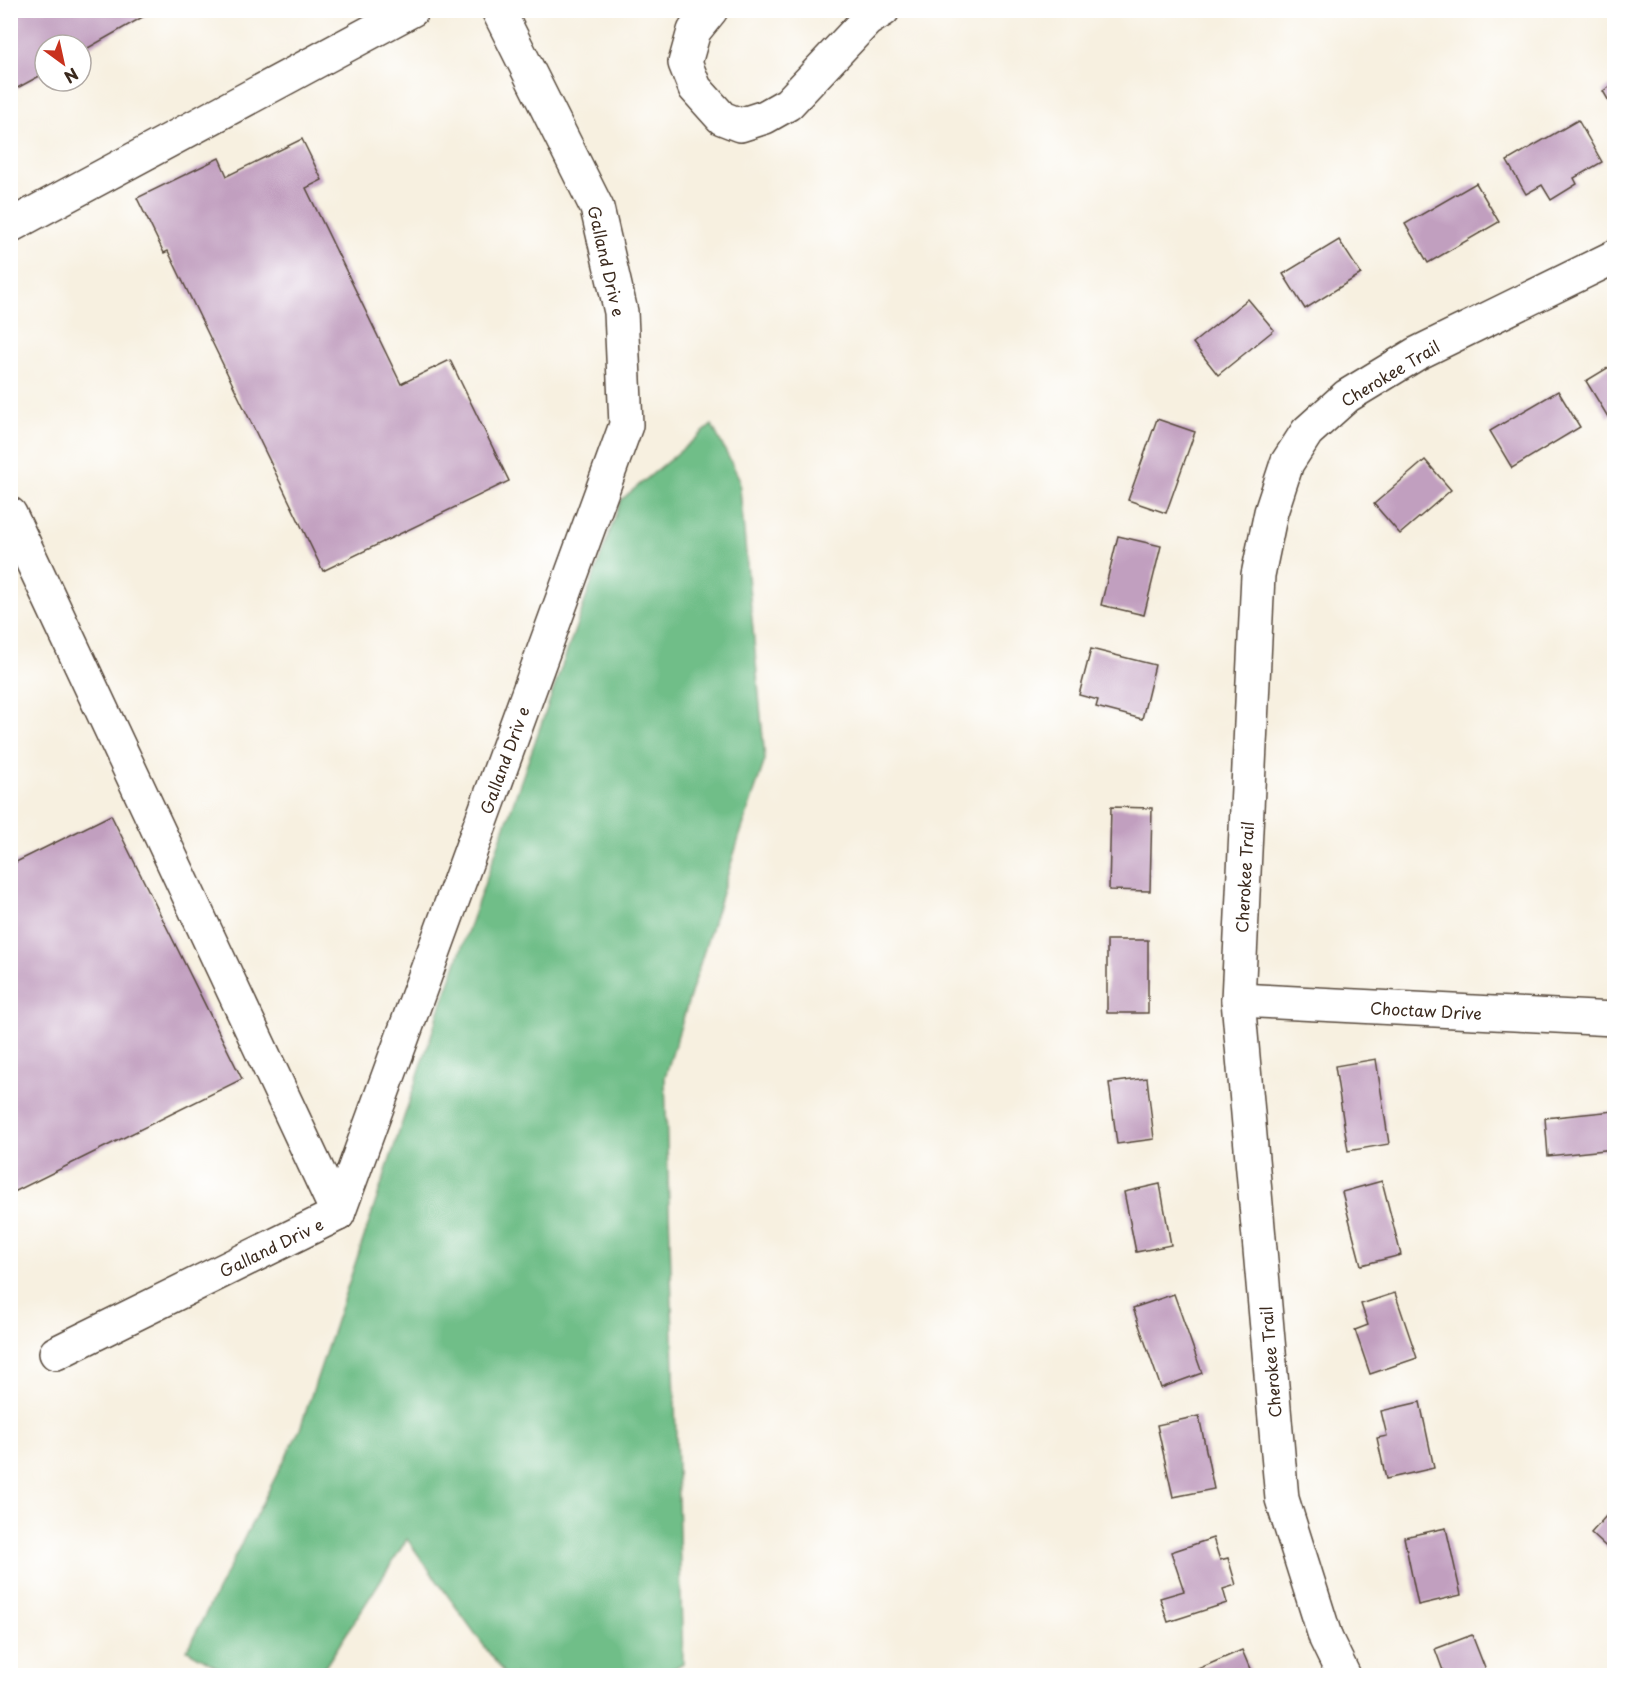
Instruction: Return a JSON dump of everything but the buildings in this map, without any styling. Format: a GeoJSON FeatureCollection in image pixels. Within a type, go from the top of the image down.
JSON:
{"type":"FeatureCollection","features":[{"type":"Feature","properties":{"kind":"street"},"geometry":{"type":"LineString","coordinates":[[10,226],[412,10]]}},
{"type":"Feature","properties":{"kind":"street","name":"Galland Driv e"},"geometry":{"type":"LineString","coordinates":[[56,1353],[338,1214],[626,425],[621,312],[597,208],[498,10]]}},
{"type":"Feature","properties":{"kind":"street"},"geometry":{"type":"LineString","coordinates":[[711,10],[694,31],[685,63],[695,88],[722,118],[740,125],[765,117],[788,104],[867,20],[884,10]]}},
{"type":"Feature","properties":{"kind":"street","name":"Cherokee Trail"},"geometry":{"type":"LineString","coordinates":[[1344,1676],[1326,1640],[1282,1499],[1238,1000],[1258,575],[1271,512],[1287,463],[1307,432],[1347,396],[1416,354],[1614,257]]}},
{"type":"Feature","properties":{"kind":"street"},"geometry":{"type":"LineString","coordinates":[[10,514],[338,1214]]}},
{"type":"Feature","properties":{"kind":"street","name":"Choctaw Drive"},"geometry":{"type":"LineString","coordinates":[[1238,1000],[1614,1019]]}},
{"type":"Feature","properties":{"kind":"green space"},"geometry":{"type":"Polygon","coordinates":[[[712,425],[739,478],[765,760],[665,1077],[683,1663],[663,1675],[505,1675],[407,1539],[320,1675],[213,1675],[219,1668],[187,1650],[300,1429],[442,1003],[621,500],[712,425]]]}}]}
